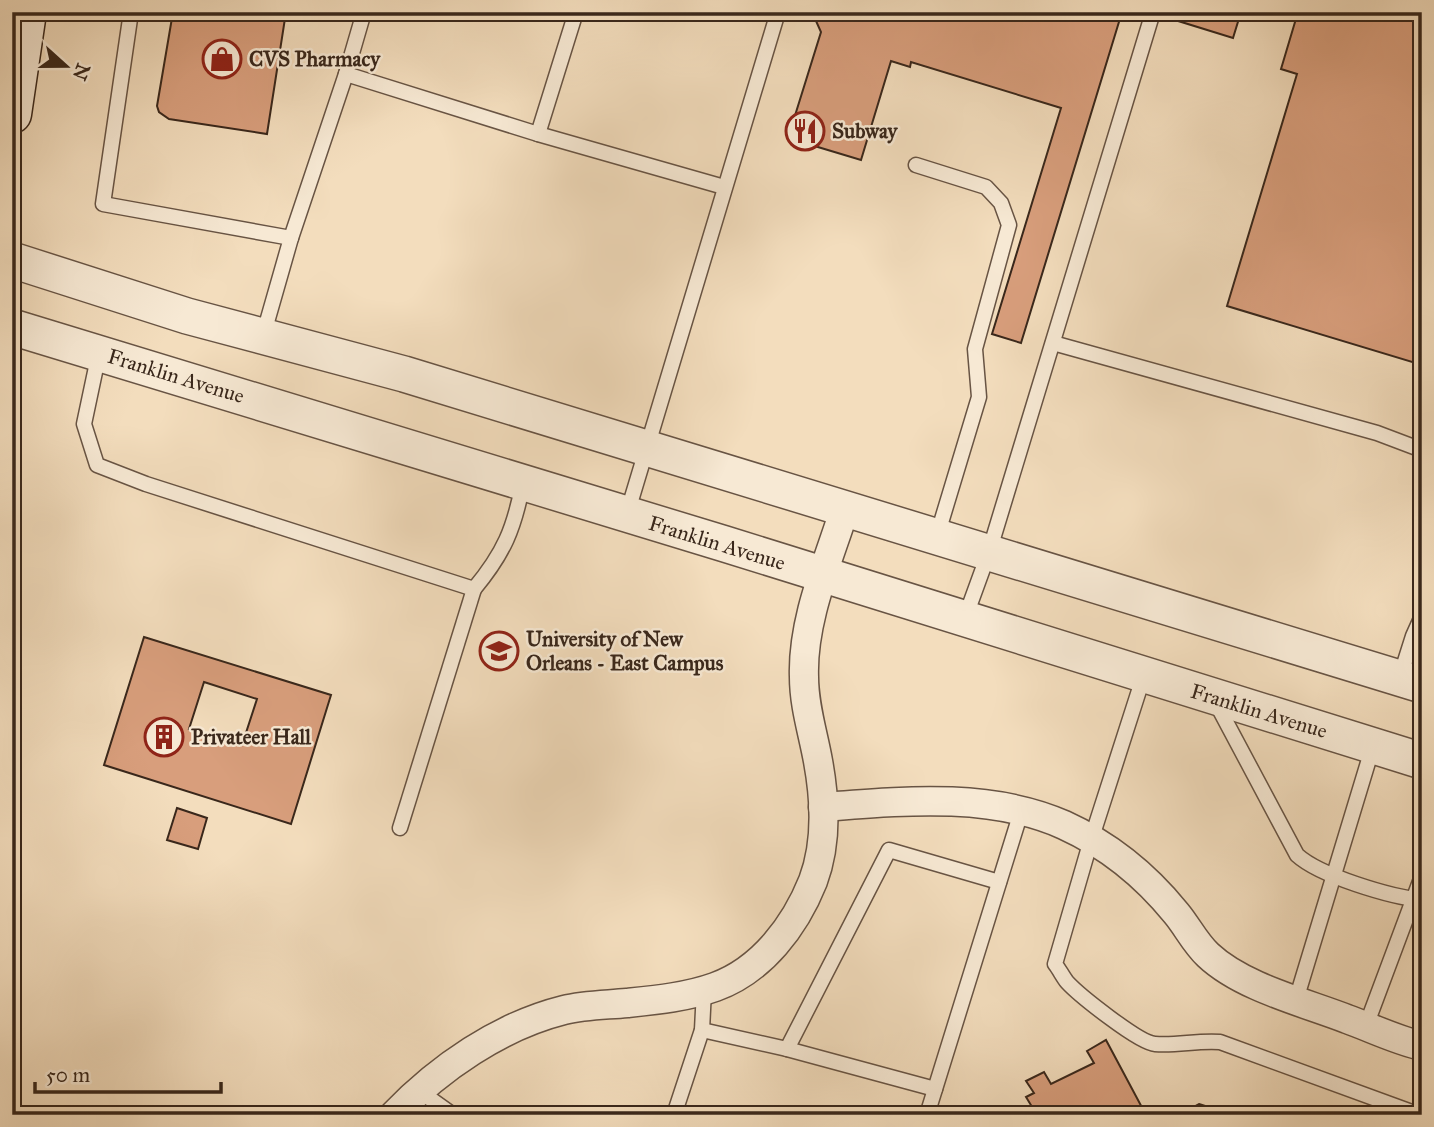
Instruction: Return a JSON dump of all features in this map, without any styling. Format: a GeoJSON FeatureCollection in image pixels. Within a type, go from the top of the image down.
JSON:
{"type":"FeatureCollection","features":[{"type":"Feature","properties":{"kind":"main road"},"geometry":{"type":"LineString","coordinates":[[12,114],[27,12]]}},
{"type":"Feature","properties":{"kind":"street"},"geometry":{"type":"LineString","coordinates":[[12,260],[187,316],[404,374],[647,447],[1411,682]]}},
{"type":"Feature","properties":{"kind":"street","name":"Franklin Avenue"},"geometry":{"type":"LineString","coordinates":[[12,327],[1422,761]]}},
{"type":"Feature","properties":{"kind":"street"},"geometry":{"type":"LineString","coordinates":[[394,1115],[418,1090],[451,1065],[505,1033],[532,1021],[565,1010],[685,995],[717,986],[749,969],[768,953],[793,921],[813,879],[823,837],[823,807],[818,763],[807,711],[804,654],[824,575],[845,508]]}},
{"type":"Feature","properties":{"kind":"street"},"geometry":{"type":"LineString","coordinates":[[823,807],[898,802],[981,804],[1021,812],[1063,825],[1106,849],[1153,885],[1207,954],[1221,966],[1256,985],[1422,1046]]}},
{"type":"Feature","properties":{"kind":"lane"},"geometry":{"type":"LineString","coordinates":[[131,12],[103,204],[291,238]]}},
{"type":"Feature","properties":{"kind":"lane"},"geometry":{"type":"LineString","coordinates":[[263,336],[291,238],[346,74],[363,12]]}},
{"type":"Feature","properties":{"kind":"lane"},"geometry":{"type":"LineString","coordinates":[[538,134],[576,12]]}},
{"type":"Feature","properties":{"kind":"lane"},"geometry":{"type":"LineString","coordinates":[[627,515],[778,12]]}},
{"type":"Feature","properties":{"kind":"lane"},"geometry":{"type":"LineString","coordinates":[[965,619],[989,552],[1153,12]]}},
{"type":"Feature","properties":{"kind":"lane"},"geometry":{"type":"LineString","coordinates":[[346,74],[538,134],[724,187]]}},
{"type":"Feature","properties":{"kind":"lane"},"geometry":{"type":"LineString","coordinates":[[916,165],[986,187],[1001,203],[1009,225],[975,349],[979,397],[937,536]]}},
{"type":"Feature","properties":{"kind":"lane"},"geometry":{"type":"LineString","coordinates":[[1053,343],[1377,433],[1422,450]]}},
{"type":"Feature","properties":{"kind":"lane"},"geometry":{"type":"LineString","coordinates":[[100,352],[84,424],[96,465],[146,484],[474,589]]}},
{"type":"Feature","properties":{"kind":"lane"},"geometry":{"type":"LineString","coordinates":[[400,828],[474,589],[498,561],[518,510],[523,483]]}},
{"type":"Feature","properties":{"kind":"lane"},"geometry":{"type":"LineString","coordinates":[[1411,682],[1413,636],[1422,616]]}},
{"type":"Feature","properties":{"kind":"lane"},"geometry":{"type":"LineString","coordinates":[[1144,675],[1055,964],[1067,982],[1135,1037],[1151,1044],[1220,1042],[1420,1115]]}},
{"type":"Feature","properties":{"kind":"lane"},"geometry":{"type":"LineString","coordinates":[[1213,697],[1297,855],[1307,864],[1334,876],[1417,900]]}},
{"type":"Feature","properties":{"kind":"lane"},"geometry":{"type":"LineString","coordinates":[[1296,1000],[1373,746]]}},
{"type":"Feature","properties":{"kind":"lane"},"geometry":{"type":"LineString","coordinates":[[927,1115],[1021,812]]}},
{"type":"Feature","properties":{"kind":"lane"},"geometry":{"type":"LineString","coordinates":[[787,1049],[889,850],[999,882]]}},
{"type":"Feature","properties":{"kind":"lane"},"geometry":{"type":"LineString","coordinates":[[1366,1026],[1417,900],[1422,876]]}},
{"type":"Feature","properties":{"kind":"lane"},"geometry":{"type":"LineString","coordinates":[[674,1115],[702,1030],[704,990]]}},
{"type":"Feature","properties":{"kind":"lane"},"geometry":{"type":"LineString","coordinates":[[702,1030],[787,1049],[935,1089]]}},
{"type":"Feature","properties":{"kind":"lane"},"geometry":{"type":"LineString","coordinates":[[418,1090],[453,1115]]}},
{"type":"Feature","properties":{"kind":"building","name":"CVS Pharmacy"},"geometry":{"type":"Polygon","coordinates":[[[173,12],[286,12],[267,134],[169,119],[159,112],[157,106],[173,12]]]}},
{"type":"Feature","properties":{"kind":"building"},"geometry":{"type":"Polygon","coordinates":[[[819,12],[1122,12],[1021,343],[992,334],[1061,108],[911,62],[910,67],[891,61],[861,160],[788,138],[821,32],[816,21],[819,12]]]}},
{"type":"Feature","properties":{"kind":"building"},"geometry":{"type":"Polygon","coordinates":[[[1178,12],[1241,12],[1233,38],[1175,20],[1178,12]]]}},
{"type":"Feature","properties":{"kind":"building"},"geometry":{"type":"Polygon","coordinates":[[[1298,12],[1422,12],[1422,365],[1227,306],[1297,74],[1281,69],[1298,12]]]}},
{"type":"Feature","properties":{"kind":"building","name":"Privateer Hall"},"geometry":{"type":"Polygon","coordinates":[[[144,637],[331,695],[291,824],[104,765],[144,637]],[[204,682],[189,729],[242,745],[257,699],[204,682]]]}},
{"type":"Feature","properties":{"kind":"building"},"geometry":{"type":"Polygon","coordinates":[[[177,808],[207,818],[198,849],[167,840],[177,808]]]}},
{"type":"Feature","properties":{"kind":"building"},"geometry":{"type":"Polygon","coordinates":[[[1106,1040],[1146,1115],[1037,1115],[1026,1097],[1034,1093],[1026,1081],[1044,1072],[1051,1084],[1094,1063],[1087,1051],[1106,1040]]]}},
{"type":"Feature","properties":{"kind":"building"},"geometry":{"type":"Polygon","coordinates":[[[1199,1104],[1233,1115],[1179,1115],[1199,1104]]]}},
{"type":"Feature","properties":{"kind":"place","name":"CVS Pharmacy"},"geometry":{"type":"Point","coordinates":[222,59]}},
{"type":"Feature","properties":{"kind":"place","name":"Subway"},"geometry":{"type":"Point","coordinates":[805,131]}},
{"type":"Feature","properties":{"kind":"place","name":"University of New Orleans - East Campus"},"geometry":{"type":"Point","coordinates":[499,651]}},
{"type":"Feature","properties":{"kind":"place","name":"Privateer Hall"},"geometry":{"type":"Point","coordinates":[164,737]}}]}
